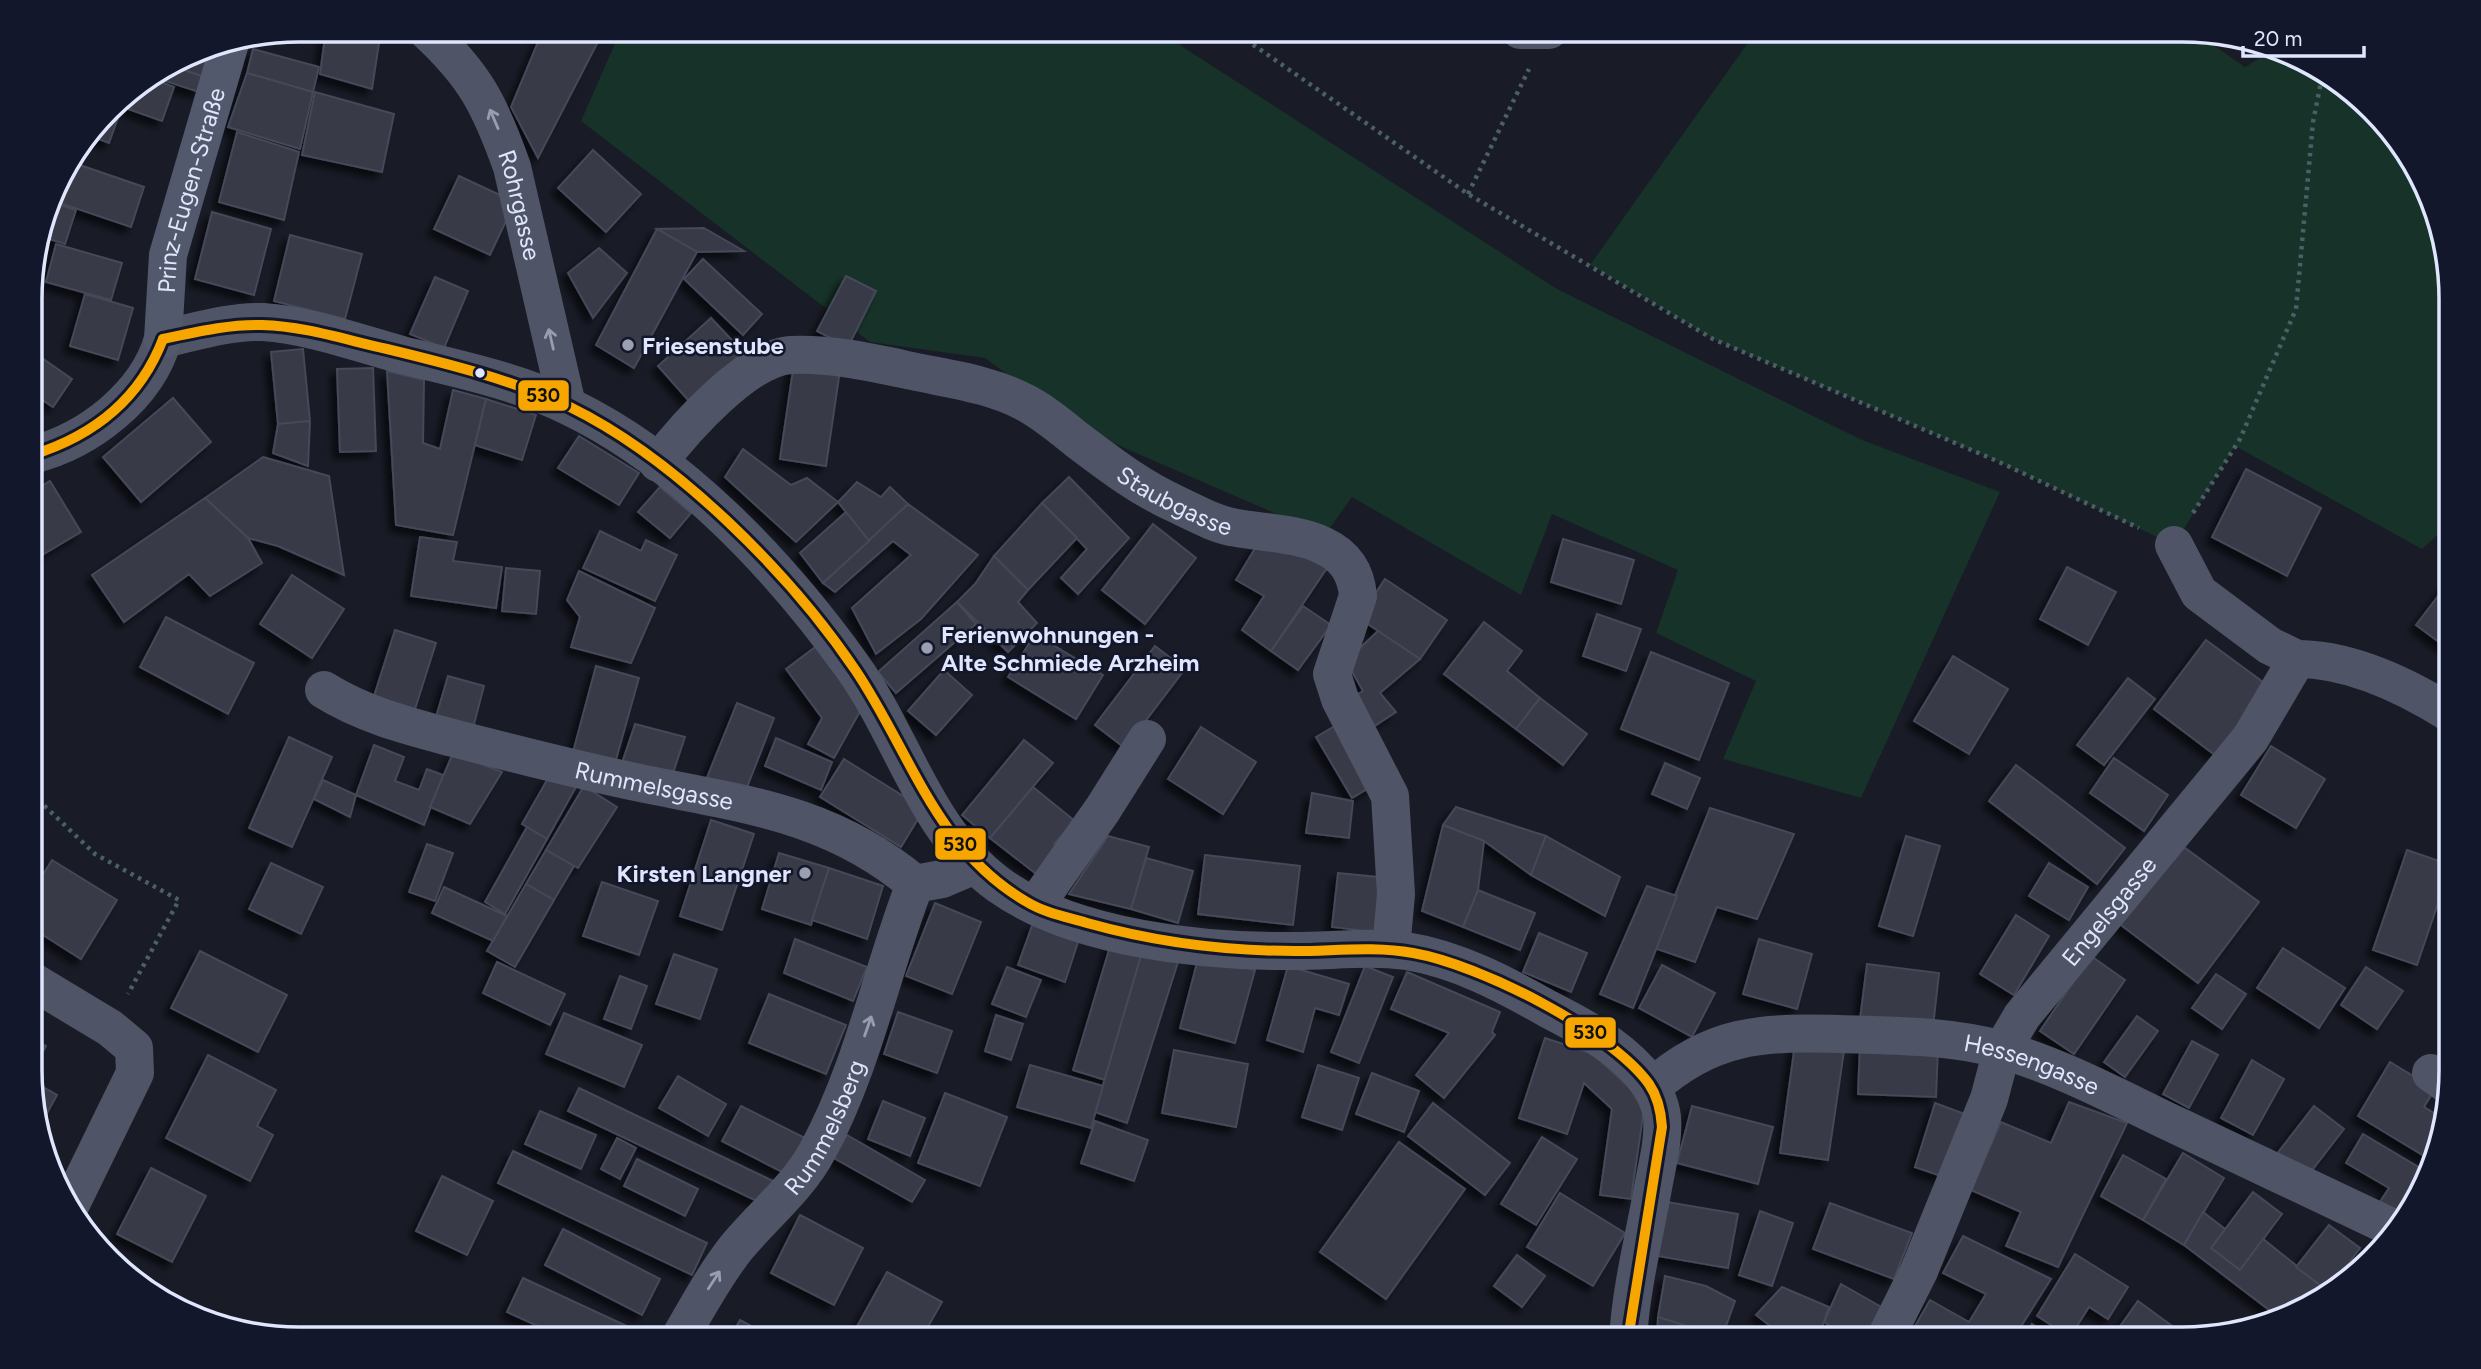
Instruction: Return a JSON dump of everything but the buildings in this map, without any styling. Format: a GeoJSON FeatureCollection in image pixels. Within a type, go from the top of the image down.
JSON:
{"type":"FeatureCollection","features":[{"type":"Feature","properties":{"kind":"main road","name":"Prinz-Eugen-Straße"},"geometry":{"type":"LineString","coordinates":[[163,340],[168,255],[227,52]]}},
{"type":"Feature","properties":{"kind":"street","name":"Rohrgasse"},"geometry":{"type":"LineString","coordinates":[[437,42],[475,82],[500,133],[512,167],[567,405]]}},
{"type":"Feature","properties":{"kind":"street"},"geometry":{"type":"LineString","coordinates":[[42,453],[82,433],[128,399],[151,371],[163,340],[223,326],[274,324],[454,368],[567,405],[658,463],[738,532],[841,651],[869,692],[923,794],[975,865],[1035,906],[1108,930],[1202,948],[1235,951],[1391,949],[1434,956],[1510,988],[1598,1036],[1629,1061],[1652,1087],[1662,1119],[1661,1147],[1629,1327]]}},
{"type":"Feature","properties":{"kind":"street","name":"Staubgasse"},"geometry":{"type":"LineString","coordinates":[[658,463],[692,422],[758,367],[790,355],[839,359],[898,368],[1004,394],[1025,402],[1147,491],[1213,522],[1236,528],[1305,537],[1323,544],[1344,561],[1357,583],[1358,596],[1332,674],[1340,699],[1390,796],[1395,894],[1391,949]]}},
{"type":"Feature","properties":{"kind":"street"},"geometry":{"type":"LineString","coordinates":[[2174,545],[2199,593],[2270,646],[2297,659],[2327,659],[2379,677],[2439,706]]}},
{"type":"Feature","properties":{"kind":"street","name":"Engelsgasse"},"geometry":{"type":"LineString","coordinates":[[1891,1327],[1919,1271],[1979,1123],[2002,1049],[2022,1016],[2074,949],[2250,739],[2297,659]]}},
{"type":"Feature","properties":{"kind":"street","name":"Rummelsgasse"},"geometry":{"type":"LineString","coordinates":[[324,690],[346,704],[391,721],[572,769],[744,803],[816,823],[876,853],[915,884]]}},
{"type":"Feature","properties":{"kind":"street"},"geometry":{"type":"LineString","coordinates":[[1035,906],[1147,739]]}},
{"type":"Feature","properties":{"kind":"street"},"geometry":{"type":"LineString","coordinates":[[915,884],[942,879],[975,865]]}},
{"type":"Feature","properties":{"kind":"street","name":"Rummelsberg"},"geometry":{"type":"LineString","coordinates":[[687,1327],[736,1248],[798,1181],[818,1151],[848,1084],[915,884]]}},
{"type":"Feature","properties":{"kind":"street"},"geometry":{"type":"LineString","coordinates":[[42,987],[110,1028],[134,1048],[135,1073],[75,1196]]}},
{"type":"Feature","properties":{"kind":"street","name":"Hessengasse"},"geometry":{"type":"LineString","coordinates":[[1652,1087],[1690,1056],[1723,1042],[1759,1036],[1810,1033],[1929,1038],[2002,1049],[2068,1073],[2387,1225]]}},
{"type":"Feature","properties":{"kind":"path"},"geometry":{"type":"LineString","coordinates":[[1249,42],[1468,194],[1713,339],[1997,461],[2174,545],[2240,439],[2296,309],[2313,122],[2321,83]]}},
{"type":"Feature","properties":{"kind":"path"},"geometry":{"type":"LineString","coordinates":[[1468,194],[1534,42]]}},
{"type":"Feature","properties":{"kind":"path"},"geometry":{"type":"LineString","coordinates":[[42,804],[96,855],[178,900],[110,1028]]}},
{"type":"Feature","properties":{"kind":"green space"},"geometry":{"type":"Polygon","coordinates":[[[616,42],[1177,42],[1557,289],[1862,440],[2000,492],[1861,798],[1723,759],[1756,681],[1656,633],[1678,570],[1552,514],[1521,595],[1352,497],[1325,535],[1083,430],[985,358],[870,342],[581,121],[616,42]]]}},
{"type":"Feature","properties":{"kind":"green space"},"geometry":{"type":"Polygon","coordinates":[[[1748,42],[2182,42],[2211,44],[2245,67],[2265,56],[2325,85],[2364,117],[2396,156],[2425,216],[2437,265],[2439,299],[2439,534],[2422,549],[2235,446],[2174,545],[1997,461],[1713,339],[1590,265],[1748,42]]]}},
{"type":"Feature","properties":{"kind":"transit line","name":"530"},"geometry":{"type":"LineString","coordinates":[[163,339],[250,325],[309,331],[434,361],[503,381],[548,397],[610,429],[690,488],[728,522],[798,596],[856,671],[947,828],[970,856],[996,881],[1034,906],[1113,930],[1190,944],[1268,951],[1369,949],[1413,953],[1472,971],[1506,985],[1541,1002],[1605,1042],[1649,1084],[1661,1115],[1662,1127],[1630,1327]]}},
{"type":"Feature","properties":{"kind":"transit line","name":"530"},"geometry":{"type":"LineString","coordinates":[[42,451],[75,437],[112,412],[141,380],[163,339]]}},
{"type":"Feature","properties":{"kind":"place","name":"Friesenstube"},"geometry":{"type":"Point","coordinates":[628,345]}},
{"type":"Feature","properties":{"kind":"place","name":"Ferienwohnungen - Alte Schmiede Arzheim"},"geometry":{"type":"Point","coordinates":[927,648]}},
{"type":"Feature","properties":{"kind":"place","name":"Kirsten Langner"},"geometry":{"type":"Point","coordinates":[805,873]}}]}
